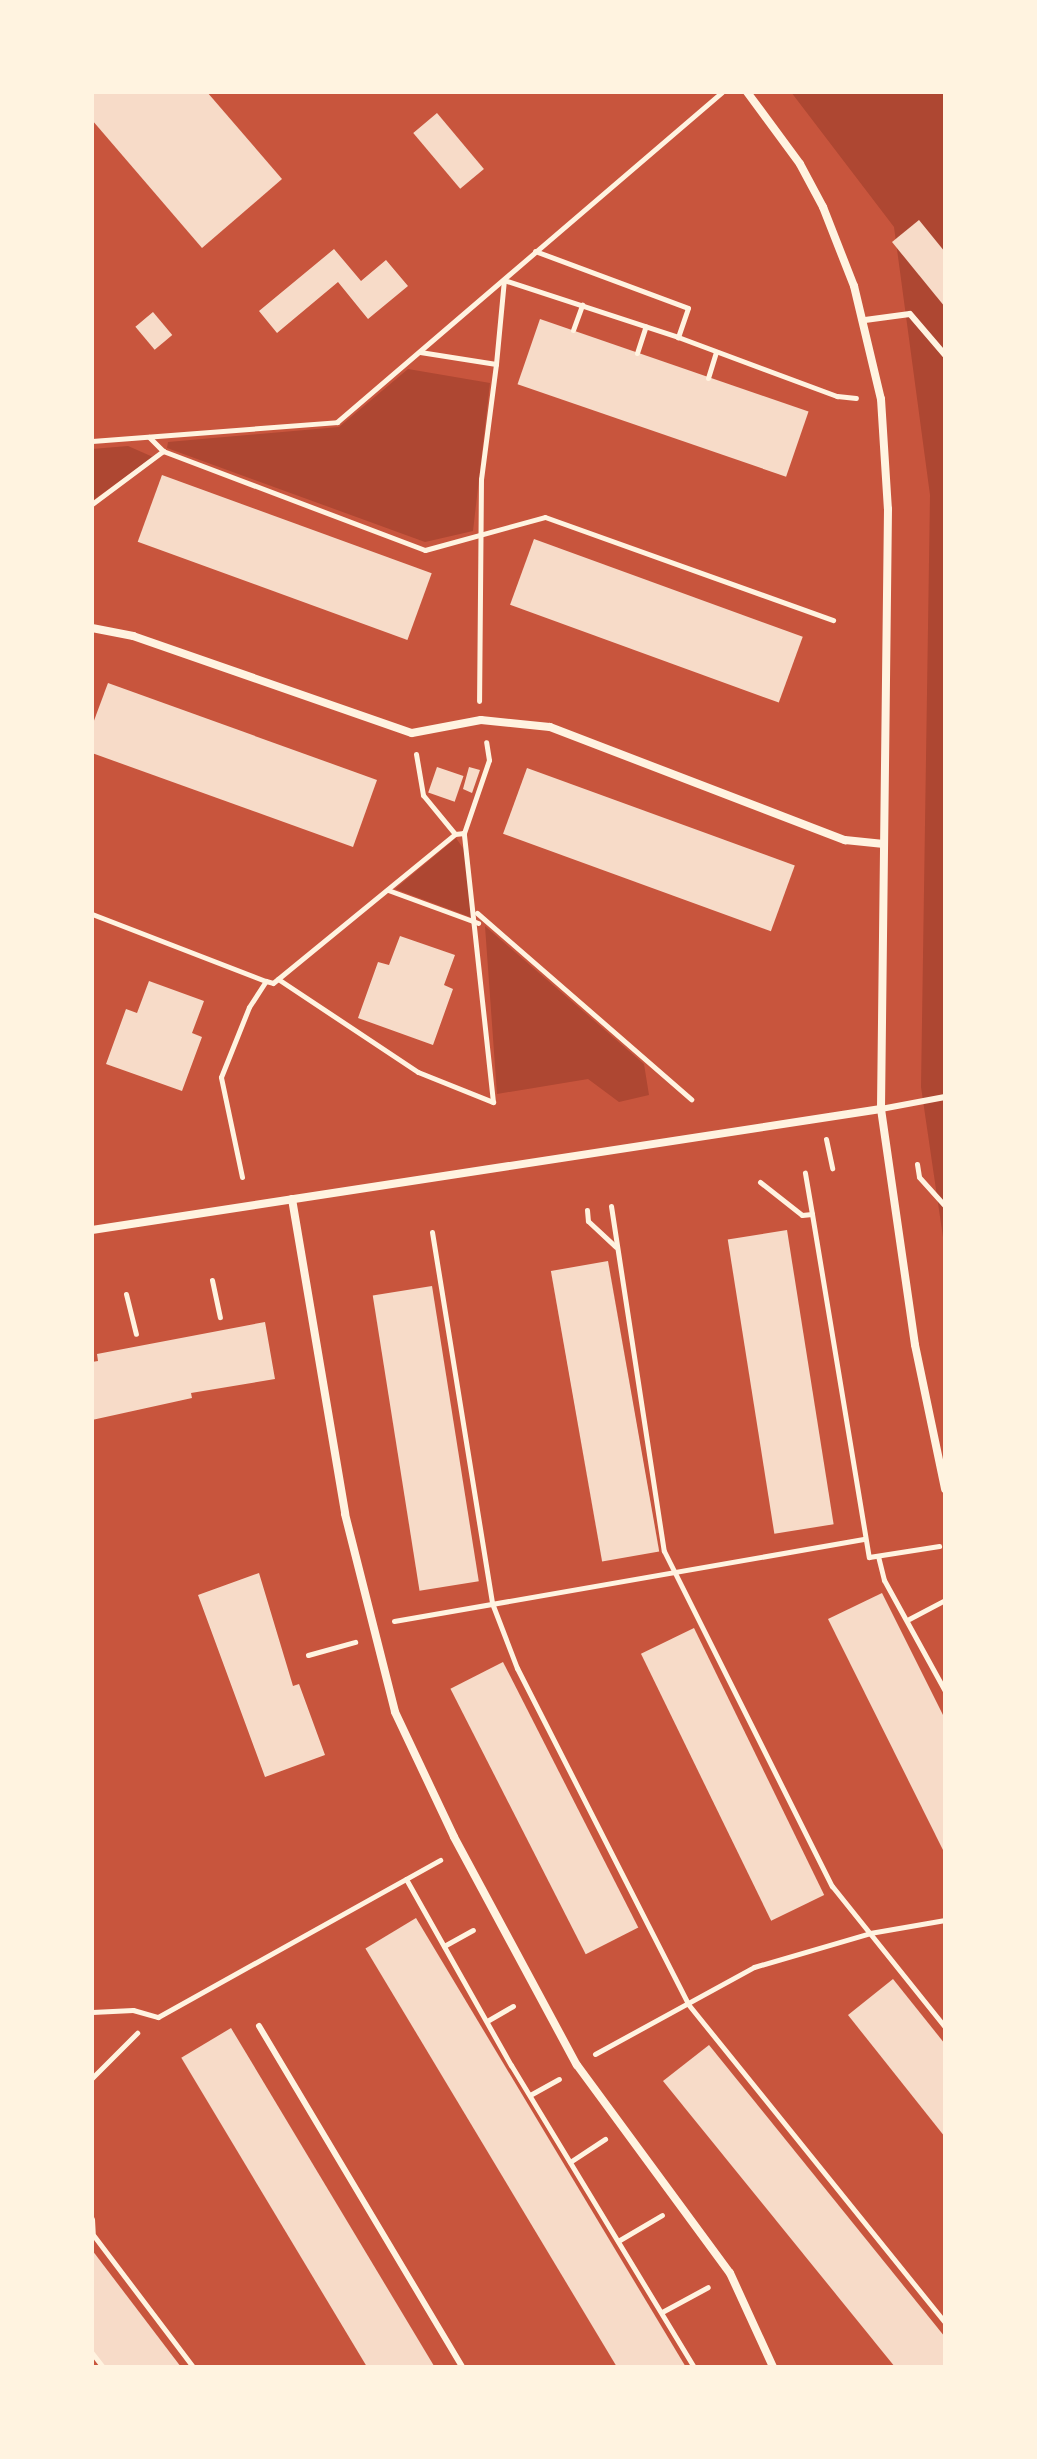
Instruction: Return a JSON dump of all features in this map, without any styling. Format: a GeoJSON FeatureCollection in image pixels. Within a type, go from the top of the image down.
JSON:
{"type":"FeatureCollection","features":[{"type":"Feature","properties":{"kind":"street"},"geometry":{"type":"LineString","coordinates":[[747,92],[793,154],[823,207],[865,320],[887,447],[881,1109],[915,1345],[945,1489]]}},
{"type":"Feature","properties":{"kind":"street"},"geometry":{"type":"LineString","coordinates":[[92,628],[133,636],[412,733],[481,720],[550,727],[845,840],[884,844]]}},
{"type":"Feature","properties":{"kind":"street"},"geometry":{"type":"LineString","coordinates":[[92,1230],[881,1109]]}},
{"type":"Feature","properties":{"kind":"street"},"geometry":{"type":"LineString","coordinates":[[292,1199],[345,1514],[395,1712],[454,1837],[577,2065],[730,2273],[773,2367]]}},
{"type":"Feature","properties":{"kind":"lane"},"geometry":{"type":"LineString","coordinates":[[865,320],[910,314],[945,355]]}},
{"type":"Feature","properties":{"kind":"lane"},"geometry":{"type":"LineString","coordinates":[[881,1109],[945,1097]]}},
{"type":"Feature","properties":{"kind":"lane"},"geometry":{"type":"LineString","coordinates":[[259,2026],[462,2367]]}},
{"type":"Feature","properties":{"kind":"path"},"geometry":{"type":"LineString","coordinates":[[92,441],[337,422],[722,92]]}},
{"type":"Feature","properties":{"kind":"path"},"geometry":{"type":"LineString","coordinates":[[535,251],[688,308],[678,337]]}},
{"type":"Feature","properties":{"kind":"path"},"geometry":{"type":"LineString","coordinates":[[504,280],[678,337],[837,396],[856,398]]}},
{"type":"Feature","properties":{"kind":"path"},"geometry":{"type":"LineString","coordinates":[[278,979],[418,1072],[493,1102],[477,913],[464,833],[489,760],[481,720],[476,661],[479,536],[504,280]]}},
{"type":"Feature","properties":{"kind":"path"},"geometry":{"type":"LineString","coordinates":[[573,330],[582,305]]}},
{"type":"Feature","properties":{"kind":"path"},"geometry":{"type":"LineString","coordinates":[[637,353],[646,326]]}},
{"type":"Feature","properties":{"kind":"path"},"geometry":{"type":"LineString","coordinates":[[420,352],[496,364]]}},
{"type":"Feature","properties":{"kind":"path"},"geometry":{"type":"LineString","coordinates":[[708,378],[716,352]]}},
{"type":"Feature","properties":{"kind":"path"},"geometry":{"type":"LineString","coordinates":[[149,436],[163,451],[425,550],[545,517],[833,620]]}},
{"type":"Feature","properties":{"kind":"path"},"geometry":{"type":"LineString","coordinates":[[92,504],[163,451]]}},
{"type":"Feature","properties":{"kind":"path"},"geometry":{"type":"LineString","coordinates":[[416,753],[423,795],[455,834]]}},
{"type":"Feature","properties":{"kind":"path"},"geometry":{"type":"LineString","coordinates":[[92,914],[266,981],[278,979],[455,834],[464,833]]}},
{"type":"Feature","properties":{"kind":"path"},"geometry":{"type":"LineString","coordinates":[[388,890],[478,923]]}},
{"type":"Feature","properties":{"kind":"path"},"geometry":{"type":"LineString","coordinates":[[477,913],[691,1099]]}},
{"type":"Feature","properties":{"kind":"path"},"geometry":{"type":"LineString","coordinates":[[242,1177],[221,1077],[249,1007],[266,981]]}},
{"type":"Feature","properties":{"kind":"path"},"geometry":{"type":"LineString","coordinates":[[826,1138],[832,1168]]}},
{"type":"Feature","properties":{"kind":"path"},"geometry":{"type":"LineString","coordinates":[[917,1164],[919,1177],[945,1206]]}},
{"type":"Feature","properties":{"kind":"path"},"geometry":{"type":"LineString","coordinates":[[805,1173],[869,1557],[939,1546]]}},
{"type":"Feature","properties":{"kind":"path"},"geometry":{"type":"LineString","coordinates":[[760,1182],[802,1215],[812,1214]]}},
{"type":"Feature","properties":{"kind":"path"},"geometry":{"type":"LineString","coordinates":[[611,1206],[664,1551],[832,1886],[945,2027]]}},
{"type":"Feature","properties":{"kind":"path"},"geometry":{"type":"LineString","coordinates":[[587,1210],[588,1221],[616,1247]]}},
{"type":"Feature","properties":{"kind":"path"},"geometry":{"type":"LineString","coordinates":[[432,1232],[492,1603],[517,1668],[688,2004],[945,2322]]}},
{"type":"Feature","properties":{"kind":"path"},"geometry":{"type":"LineString","coordinates":[[212,1280],[220,1317]]}},
{"type":"Feature","properties":{"kind":"path"},"geometry":{"type":"LineString","coordinates":[[126,1294],[136,1334]]}},
{"type":"Feature","properties":{"kind":"path"},"geometry":{"type":"LineString","coordinates":[[424,1615],[865,1539]]}},
{"type":"Feature","properties":{"kind":"path"},"geometry":{"type":"LineString","coordinates":[[878,1556],[884,1580],[909,1619],[944,1688]]}},
{"type":"Feature","properties":{"kind":"path"},"geometry":{"type":"LineString","coordinates":[[909,1619],[945,1600]]}},
{"type":"Feature","properties":{"kind":"path"},"geometry":{"type":"LineString","coordinates":[[308,1655],[356,1642]]}},
{"type":"Feature","properties":{"kind":"path"},"geometry":{"type":"LineString","coordinates":[[92,2012],[133,2010],[158,2017],[440,1860]]}},
{"type":"Feature","properties":{"kind":"path"},"geometry":{"type":"LineString","coordinates":[[406,1879],[530,2095],[694,2367]]}},
{"type":"Feature","properties":{"kind":"path"},"geometry":{"type":"LineString","coordinates":[[577,2065],[754,1967],[870,1933],[945,1920]]}},
{"type":"Feature","properties":{"kind":"path"},"geometry":{"type":"LineString","coordinates":[[444,1946],[473,1930]]}},
{"type":"Feature","properties":{"kind":"path"},"geometry":{"type":"LineString","coordinates":[[487,2021],[513,2006]]}},
{"type":"Feature","properties":{"kind":"path"},"geometry":{"type":"LineString","coordinates":[[92,2078],[137,2033]]}},
{"type":"Feature","properties":{"kind":"path"},"geometry":{"type":"LineString","coordinates":[[530,2095],[559,2079]]}},
{"type":"Feature","properties":{"kind":"path"},"geometry":{"type":"LineString","coordinates":[[570,2162],[605,2139]]}},
{"type":"Feature","properties":{"kind":"path"},"geometry":{"type":"LineString","coordinates":[[618,2241],[664,2214]]}},
{"type":"Feature","properties":{"kind":"path"},"geometry":{"type":"LineString","coordinates":[[92,2219],[93,2237],[193,2367]]}},
{"type":"Feature","properties":{"kind":"path"},"geometry":{"type":"LineString","coordinates":[[662,2312],[708,2287]]}},
{"type":"Feature","properties":{"kind":"path"},"geometry":{"type":"LineString","coordinates":[[92,2353],[103,2367]]}},
{"type":"Feature","properties":{"kind":"shaded area"},"geometry":{"type":"Polygon","coordinates":[[[791,92],[945,92],[945,1251],[921,1087],[930,495],[894,227],[791,92]]]}},
{"type":"Feature","properties":{"kind":"shaded area"},"geometry":{"type":"Polygon","coordinates":[[[408,369],[490,383],[473,531],[425,542],[167,448],[168,442],[339,427],[408,369]]]}},
{"type":"Feature","properties":{"kind":"shaded area"},"geometry":{"type":"Polygon","coordinates":[[[128,446],[153,457],[92,501],[92,449],[128,446]]]}},
{"type":"Feature","properties":{"kind":"shaded area"},"geometry":{"type":"Polygon","coordinates":[[[456,838],[465,851],[473,918],[395,889],[456,838]]]}},
{"type":"Feature","properties":{"kind":"shaded area"},"geometry":{"type":"Polygon","coordinates":[[[485,926],[644,1064],[649,1095],[619,1102],[588,1079],[497,1094],[485,926]]]}},
{"type":"Feature","properties":{"kind":"building"},"geometry":{"type":"Polygon","coordinates":[[[92,92],[207,92],[282,179],[202,248],[92,120],[92,92]]]}},
{"type":"Feature","properties":{"kind":"building"},"geometry":{"type":"Polygon","coordinates":[[[437,113],[484,169],[460,189],[413,133],[437,113]]]}},
{"type":"Feature","properties":{"kind":"building"},"geometry":{"type":"Polygon","coordinates":[[[919,220],[945,252],[945,307],[892,242],[919,220]]]}},
{"type":"Feature","properties":{"kind":"building"},"geometry":{"type":"Polygon","coordinates":[[[334,249],[361,281],[386,260],[408,286],[368,319],[338,282],[277,333],[259,311],[334,249]]]}},
{"type":"Feature","properties":{"kind":"building"},"geometry":{"type":"Polygon","coordinates":[[[153,312],[172,335],[155,350],[135,327],[153,312]]]}},
{"type":"Feature","properties":{"kind":"building"},"geometry":{"type":"Polygon","coordinates":[[[540,319],[809,411],[786,477],[518,384],[540,319]]]}},
{"type":"Feature","properties":{"kind":"building"},"geometry":{"type":"Polygon","coordinates":[[[162,475],[432,573],[407,640],[138,542],[162,475]]]}},
{"type":"Feature","properties":{"kind":"building"},"geometry":{"type":"Polygon","coordinates":[[[534,539],[803,637],[779,703],[510,605],[534,539]]]}},
{"type":"Feature","properties":{"kind":"building"},"geometry":{"type":"Polygon","coordinates":[[[108,683],[377,780],[353,847],[92,753],[92,726],[108,683]]]}},
{"type":"Feature","properties":{"kind":"building"},"geometry":{"type":"Polygon","coordinates":[[[437,767],[463,776],[455,802],[428,793],[437,767]]]}},
{"type":"Feature","properties":{"kind":"building"},"geometry":{"type":"Polygon","coordinates":[[[469,767],[480,770],[472,793],[463,789],[469,767]]]}},
{"type":"Feature","properties":{"kind":"building"},"geometry":{"type":"Polygon","coordinates":[[[527,768],[795,865],[771,931],[503,834],[527,768]]]}},
{"type":"Feature","properties":{"kind":"building"},"geometry":{"type":"Polygon","coordinates":[[[400,936],[455,955],[444,985],[453,989],[433,1045],[358,1018],[378,962],[389,965],[400,936]]]}},
{"type":"Feature","properties":{"kind":"building"},"geometry":{"type":"Polygon","coordinates":[[[149,981],[204,1001],[192,1033],[202,1037],[182,1091],[106,1064],[126,1009],[137,1013],[149,981]]]}},
{"type":"Feature","properties":{"kind":"building"},"geometry":{"type":"Polygon","coordinates":[[[787,1230],[834,1524],[774,1534],[728,1239],[787,1230]]]}},
{"type":"Feature","properties":{"kind":"building"},"geometry":{"type":"Polygon","coordinates":[[[608,1261],[659,1552],[602,1562],[551,1271],[608,1261]]]}},
{"type":"Feature","properties":{"kind":"building"},"geometry":{"type":"Polygon","coordinates":[[[432,1286],[479,1581],[420,1591],[373,1295],[432,1286]]]}},
{"type":"Feature","properties":{"kind":"building"},"geometry":{"type":"Polygon","coordinates":[[[265,1322],[275,1379],[191,1393],[192,1398],[92,1420],[92,1362],[98,1361],[97,1354],[265,1322]]]}},
{"type":"Feature","properties":{"kind":"building"},"geometry":{"type":"Polygon","coordinates":[[[259,1573],[293,1686],[299,1684],[325,1755],[265,1777],[198,1595],[259,1573]]]}},
{"type":"Feature","properties":{"kind":"building"},"geometry":{"type":"Polygon","coordinates":[[[882,1593],[945,1719],[945,1854],[828,1619],[882,1593]]]}},
{"type":"Feature","properties":{"kind":"building"},"geometry":{"type":"Polygon","coordinates":[[[694,1628],[824,1895],[771,1921],[641,1654],[694,1628]]]}},
{"type":"Feature","properties":{"kind":"building"},"geometry":{"type":"Polygon","coordinates":[[[503,1662],[638,1928],[586,1954],[450,1689],[503,1662]]]}},
{"type":"Feature","properties":{"kind":"building"},"geometry":{"type":"Polygon","coordinates":[[[416,1918],[685,2366],[617,2367],[365,1948],[416,1918]]]}},
{"type":"Feature","properties":{"kind":"building"},"geometry":{"type":"Polygon","coordinates":[[[893,1979],[945,2044],[945,2137],[848,2015],[893,1979]]]}},
{"type":"Feature","properties":{"kind":"building"},"geometry":{"type":"Polygon","coordinates":[[[231,2028],[435,2367],[367,2367],[181,2058],[231,2028]]]}},
{"type":"Feature","properties":{"kind":"building"},"geometry":{"type":"Polygon","coordinates":[[[709,2045],[945,2337],[945,2367],[895,2367],[663,2081],[709,2045]]]}},
{"type":"Feature","properties":{"kind":"building"},"geometry":{"type":"Polygon","coordinates":[[[92,2250],[181,2367],[104,2367],[92,2351],[92,2250]]]}}]}
